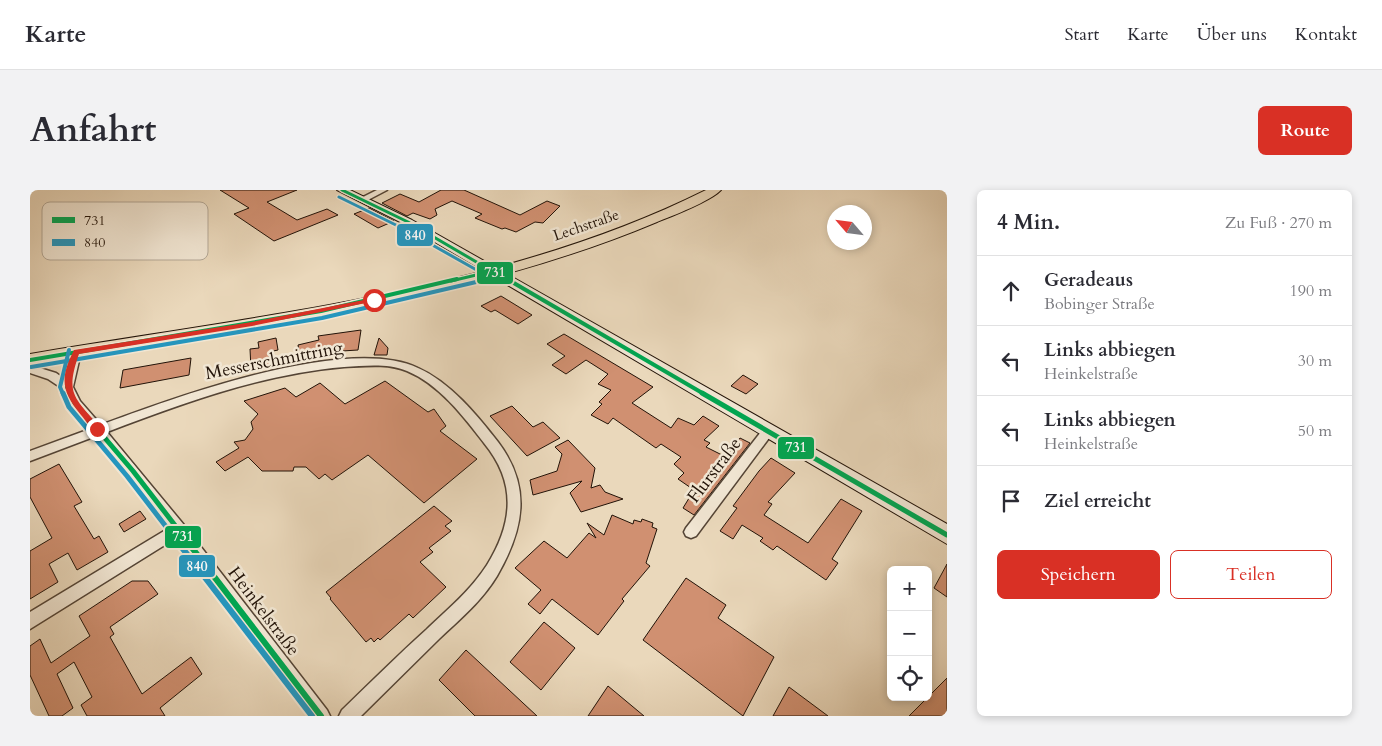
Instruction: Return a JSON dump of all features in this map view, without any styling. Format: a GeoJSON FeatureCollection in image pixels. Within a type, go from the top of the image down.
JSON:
{"type":"FeatureCollection","features":[{"type":"Feature","properties":{"kind":"main road","name":"Lechstraße"},"geometry":{"type":"LineString","coordinates":[[30,360],[321,311],[493,271],[605,236],[715,190]]}},
{"type":"Feature","properties":{"kind":"street"},"geometry":{"type":"LineString","coordinates":[[342,190],[408,222],[947,535]]}},
{"type":"Feature","properties":{"kind":"street"},"geometry":{"type":"LineString","coordinates":[[363,199],[383,190]]}},
{"type":"Feature","properties":{"kind":"street"},"geometry":{"type":"LineString","coordinates":[[67,387],[69,373],[76,352]]}},
{"type":"Feature","properties":{"kind":"street","name":"Messerschmittring"},"geometry":{"type":"LineString","coordinates":[[30,456],[97,429],[192,397],[252,380],[310,368],[366,362],[393,363],[413,368],[443,387],[478,426],[504,462],[514,488],[513,514],[506,541],[492,572],[463,605],[348,716]]}},
{"type":"Feature","properties":{"kind":"street","name":"Heinkelstraße"},"geometry":{"type":"LineString","coordinates":[[30,369],[52,376],[67,387],[75,403],[179,529],[321,716]]}},
{"type":"Feature","properties":{"kind":"street","name":"Flurstraße"},"geometry":{"type":"LineString","coordinates":[[691,532],[768,431]]}},
{"type":"Feature","properties":{"kind":"street"},"geometry":{"type":"LineString","coordinates":[[30,621],[179,529]]}},
{"type":"Feature","properties":{"kind":"building"},"geometry":{"type":"Polygon","coordinates":[[[220,190],[297,190],[267,202],[297,220],[327,209],[338,215],[274,241],[234,214],[249,208],[220,190]]]}},
{"type":"Feature","properties":{"kind":"building"},"geometry":{"type":"Polygon","coordinates":[[[441,190],[464,190],[520,215],[547,201],[560,206],[543,223],[535,222],[516,232],[505,228],[502,229],[475,218],[482,214],[452,201],[435,209],[437,215],[430,219],[413,213],[407,216],[382,203],[400,194],[419,202],[441,190]]]}},
{"type":"Feature","properties":{"kind":"building"},"geometry":{"type":"Polygon","coordinates":[[[369,208],[394,221],[378,228],[354,214],[369,208]]]}},
{"type":"Feature","properties":{"kind":"building"},"geometry":{"type":"Polygon","coordinates":[[[501,296],[532,315],[518,324],[495,310],[491,312],[481,306],[501,296]]]}},
{"type":"Feature","properties":{"kind":"building"},"geometry":{"type":"Polygon","coordinates":[[[361,330],[358,350],[342,351],[342,348],[300,357],[298,345],[319,340],[318,336],[361,330]]]}},
{"type":"Feature","properties":{"kind":"building"},"geometry":{"type":"Polygon","coordinates":[[[564,334],[653,387],[632,403],[671,428],[678,418],[694,425],[703,416],[719,426],[704,440],[710,443],[706,447],[726,457],[740,438],[750,443],[694,515],[683,508],[694,490],[678,479],[684,473],[674,464],[681,457],[661,444],[656,448],[613,418],[608,424],[591,415],[602,404],[599,402],[611,390],[598,384],[608,374],[586,360],[566,374],[552,365],[565,356],[547,344],[564,334]]]}},
{"type":"Feature","properties":{"kind":"building"},"geometry":{"type":"Polygon","coordinates":[[[276,338],[278,350],[269,352],[270,365],[251,369],[250,349],[259,348],[258,342],[276,338]]]}},
{"type":"Feature","properties":{"kind":"building"},"geometry":{"type":"Polygon","coordinates":[[[379,338],[388,348],[387,355],[374,355],[379,338]]]}},
{"type":"Feature","properties":{"kind":"building"},"geometry":{"type":"Polygon","coordinates":[[[191,358],[189,375],[120,388],[123,370],[191,358]]]}},
{"type":"Feature","properties":{"kind":"building"},"geometry":{"type":"Polygon","coordinates":[[[743,375],[758,384],[746,394],[731,386],[743,375]]]}},
{"type":"Feature","properties":{"kind":"building"},"geometry":{"type":"Polygon","coordinates":[[[385,381],[428,412],[434,409],[446,426],[440,431],[477,459],[424,503],[368,455],[332,480],[325,474],[319,479],[306,467],[294,467],[293,471],[262,471],[248,457],[225,471],[216,462],[239,448],[234,442],[245,440],[253,429],[251,422],[258,414],[244,401],[285,388],[296,397],[320,383],[345,404],[385,381]]]}},
{"type":"Feature","properties":{"kind":"building"},"geometry":{"type":"Polygon","coordinates":[[[512,406],[533,427],[543,422],[560,438],[527,456],[490,416],[512,406]]]}},
{"type":"Feature","properties":{"kind":"building"},"geometry":{"type":"Polygon","coordinates":[[[568,440],[595,468],[591,488],[600,485],[605,492],[623,499],[581,512],[570,493],[582,481],[533,495],[530,480],[557,471],[562,454],[555,447],[568,440]]]}},
{"type":"Feature","properties":{"kind":"building"},"geometry":{"type":"Polygon","coordinates":[[[771,458],[795,473],[768,502],[772,504],[764,515],[808,543],[841,499],[862,511],[832,559],[838,563],[826,580],[777,546],[773,550],[760,541],[763,538],[742,525],[733,539],[720,531],[737,508],[733,506],[771,458]]]}},
{"type":"Feature","properties":{"kind":"building"},"geometry":{"type":"Polygon","coordinates":[[[59,464],[82,502],[74,506],[94,539],[99,536],[108,552],[77,570],[68,553],[49,564],[58,582],[30,599],[30,551],[52,538],[30,497],[30,479],[59,464]]]}},
{"type":"Feature","properties":{"kind":"building"},"geometry":{"type":"Polygon","coordinates":[[[434,506],[452,521],[445,526],[451,531],[429,548],[433,552],[420,562],[446,587],[413,618],[409,614],[380,640],[378,638],[374,642],[371,638],[366,642],[326,592],[434,506]]]}},
{"type":"Feature","properties":{"kind":"building"},"geometry":{"type":"Polygon","coordinates":[[[140,511],[146,519],[124,532],[119,524],[140,511]]]}},
{"type":"Feature","properties":{"kind":"building"},"geometry":{"type":"Polygon","coordinates":[[[612,515],[633,524],[634,520],[641,522],[642,519],[653,523],[652,527],[657,529],[646,563],[650,566],[622,599],[624,601],[598,635],[552,599],[540,614],[528,604],[541,590],[515,568],[544,541],[567,558],[589,533],[596,538],[587,523],[604,535],[612,515]]]}},
{"type":"Feature","properties":{"kind":"building"},"geometry":{"type":"Polygon","coordinates":[[[947,564],[947,597],[934,588],[947,564]]]}},
{"type":"Feature","properties":{"kind":"building"},"geometry":{"type":"Polygon","coordinates":[[[686,578],[726,605],[718,618],[774,657],[743,716],[643,640],[686,578]]]}},
{"type":"Feature","properties":{"kind":"building"},"geometry":{"type":"Polygon","coordinates":[[[132,581],[148,581],[158,594],[110,627],[114,634],[110,637],[142,694],[191,657],[202,674],[160,708],[165,716],[87,716],[81,705],[92,697],[74,662],[57,674],[73,708],[62,716],[49,716],[30,675],[30,646],[40,639],[51,663],[90,636],[79,616],[132,581]]]}},
{"type":"Feature","properties":{"kind":"building"},"geometry":{"type":"Polygon","coordinates":[[[544,622],[575,648],[541,690],[510,662],[544,622]]]}},
{"type":"Feature","properties":{"kind":"building"},"geometry":{"type":"Polygon","coordinates":[[[466,650],[537,716],[475,716],[439,680],[466,650]]]}},
{"type":"Feature","properties":{"kind":"building"},"geometry":{"type":"Polygon","coordinates":[[[947,678],[947,716],[909,716],[924,701],[932,701],[932,693],[947,678]]]}},
{"type":"Feature","properties":{"kind":"building"},"geometry":{"type":"Polygon","coordinates":[[[608,686],[644,716],[588,716],[608,686]]]}},
{"type":"Feature","properties":{"kind":"building"},"geometry":{"type":"Polygon","coordinates":[[[789,687],[828,716],[773,716],[789,687]]]}},
{"type":"Feature","properties":{"kind":"transit line","name":"731"},"geometry":{"type":"LineString","coordinates":[[342,190],[408,222],[947,535]]}},
{"type":"Feature","properties":{"kind":"transit line","name":"840"},"geometry":{"type":"LineString","coordinates":[[339,197],[404,229],[489,277]]}},
{"type":"Feature","properties":{"kind":"transit line","name":"731"},"geometry":{"type":"LineString","coordinates":[[30,360],[321,311],[493,271]]}},
{"type":"Feature","properties":{"kind":"transit line","name":"840"},"geometry":{"type":"LineString","coordinates":[[31,367],[322,318],[495,278]]}},
{"type":"Feature","properties":{"kind":"transit line","name":"840"},"geometry":{"type":"LineString","coordinates":[[69,350],[60,387],[69,407],[127,476],[312,716]]}},
{"type":"Feature","properties":{"kind":"transit line","name":"731"},"geometry":{"type":"LineString","coordinates":[[76,352],[67,387],[75,403],[133,471],[321,716]]}},
{"type":"Feature","properties":{"kind":"route"},"geometry":{"type":"LineString","coordinates":[[97,429],[75,403],[67,387],[69,373],[76,352],[252,324],[374,300]]}}]}
